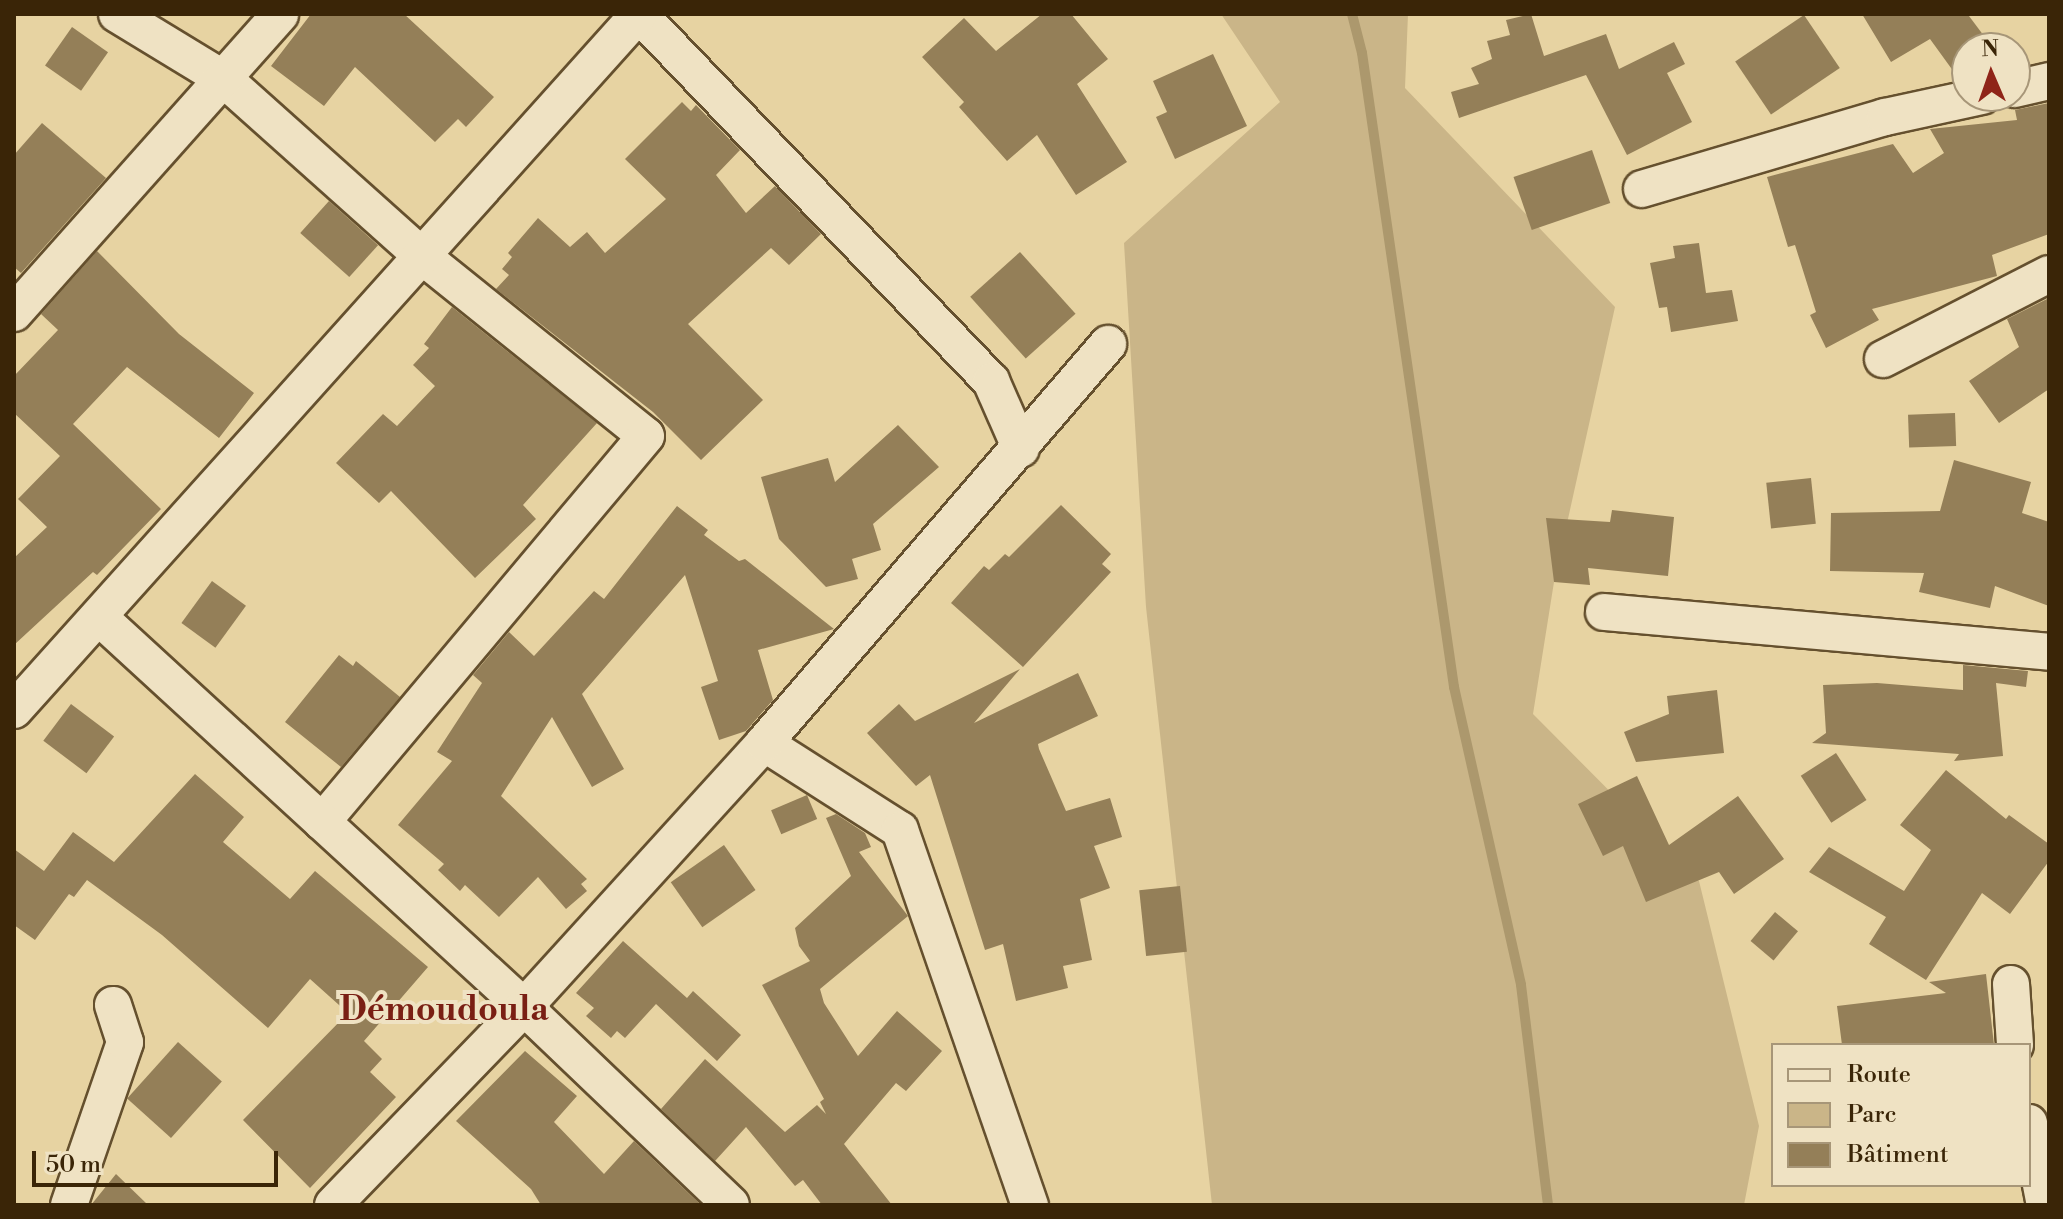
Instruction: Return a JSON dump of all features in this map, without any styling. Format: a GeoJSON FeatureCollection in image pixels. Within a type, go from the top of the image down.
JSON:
{"type":"FeatureCollection","features":[{"type":"Feature","properties":{"kind":"street"},"geometry":{"type":"LineString","coordinates":[[117,14],[224,79],[422,256],[646,436],[322,822]]}},
{"type":"Feature","properties":{"kind":"street"},"geometry":{"type":"LineString","coordinates":[[14,313],[280,14]]}},
{"type":"Feature","properties":{"kind":"street"},"geometry":{"type":"LineString","coordinates":[[14,710],[100,618],[639,14],[991,381],[1021,449]]}},
{"type":"Feature","properties":{"kind":"street"},"geometry":{"type":"LineString","coordinates":[[1642,189],[1885,117],[1951,103]]}},
{"type":"Feature","properties":{"kind":"street"},"geometry":{"type":"LineString","coordinates":[[1883,359],[2049,274]]}},
{"type":"Feature","properties":{"kind":"street"},"geometry":{"type":"LineString","coordinates":[[333,1205],[524,1007],[764,743],[1021,449],[1108,344]]}},
{"type":"Feature","properties":{"kind":"street"},"geometry":{"type":"LineString","coordinates":[[1604,612],[2049,652]]}},
{"type":"Feature","properties":{"kind":"street"},"geometry":{"type":"LineString","coordinates":[[100,618],[524,1007],[708,1197]]}},
{"type":"Feature","properties":{"kind":"street"},"geometry":{"type":"LineString","coordinates":[[764,743],[900,830],[1030,1205]]}},
{"type":"Feature","properties":{"kind":"street"},"geometry":{"type":"LineString","coordinates":[[2011,984],[2015,1043]]}},
{"type":"Feature","properties":{"kind":"street"},"geometry":{"type":"LineString","coordinates":[[69,1205],[125,1042],[113,1005]]}},
{"type":"Feature","properties":{"kind":"street"},"geometry":{"type":"LineString","coordinates":[[2031,1133],[2045,1205]]}},
{"type":"Feature","properties":{"kind":"green space"},"geometry":{"type":"Polygon","coordinates":[[[1221,14],[1408,14],[1405,88],[1615,307],[1554,582],[1533,714],[1699,881],[1759,1126],[1744,1205],[1212,1205],[1146,607],[1124,243],[1280,102],[1221,14]]]}},
{"type":"Feature","properties":{"kind":"building"},"geometry":{"type":"Polygon","coordinates":[[[311,14],[404,14],[494,97],[466,127],[458,119],[435,142],[355,67],[324,106],[271,66],[311,14]]]}},
{"type":"Feature","properties":{"kind":"building"},"geometry":{"type":"Polygon","coordinates":[[[1042,14],[1071,14],[1108,59],[1077,84],[1127,162],[1076,195],[1037,135],[1007,161],[959,107],[964,102],[922,57],[964,18],[996,51],[1042,14]]]}},
{"type":"Feature","properties":{"kind":"building"},"geometry":{"type":"Polygon","coordinates":[[[1531,14],[1544,56],[1606,34],[1619,69],[1674,42],[1685,64],[1667,73],[1692,122],[1627,155],[1586,75],[1459,118],[1451,92],[1479,84],[1471,68],[1492,59],[1487,41],[1510,35],[1506,20],[1531,14]]]}},
{"type":"Feature","properties":{"kind":"building"},"geometry":{"type":"Polygon","coordinates":[[[1862,14],[1973,14],[1969,16],[1981,32],[1951,32],[1951,68],[1930,39],[1891,62],[1862,14]]]}},
{"type":"Feature","properties":{"kind":"building"},"geometry":{"type":"Polygon","coordinates":[[[1804,15],[1840,68],[1771,114],[1735,61],[1804,15]]]}},
{"type":"Feature","properties":{"kind":"building"},"geometry":{"type":"Polygon","coordinates":[[[72,27],[108,52],[81,91],[45,66],[72,27]]]}},
{"type":"Feature","properties":{"kind":"building"},"geometry":{"type":"Polygon","coordinates":[[[1213,54],[1247,126],[1175,159],[1156,117],[1167,112],[1153,81],[1213,54]]]}},
{"type":"Feature","properties":{"kind":"building"},"geometry":{"type":"Polygon","coordinates":[[[682,102],[691,111],[696,105],[740,150],[716,175],[746,213],[775,186],[821,234],[789,265],[771,248],[688,324],[763,400],[701,460],[653,412],[496,289],[509,275],[502,269],[512,257],[508,253],[538,218],[570,247],[587,232],[605,253],[666,199],[625,159],[682,102]]]}},
{"type":"Feature","properties":{"kind":"building"},"geometry":{"type":"Polygon","coordinates":[[[2049,103],[2049,234],[1992,255],[1997,276],[1872,309],[1879,320],[1826,348],[1810,315],[1816,312],[1795,245],[1788,247],[1767,177],[1893,144],[1913,173],[1944,153],[1930,129],[2017,120],[2015,112],[2031,112],[2031,107],[2049,103]]]}},
{"type":"Feature","properties":{"kind":"building"},"geometry":{"type":"Polygon","coordinates":[[[42,123],[106,178],[21,273],[14,267],[14,155],[42,123]]]}},
{"type":"Feature","properties":{"kind":"building"},"geometry":{"type":"Polygon","coordinates":[[[1592,150],[1610,203],[1532,230],[1514,177],[1592,150]]]}},
{"type":"Feature","properties":{"kind":"building"},"geometry":{"type":"Polygon","coordinates":[[[329,201],[378,245],[349,277],[300,233],[329,201]]]}},
{"type":"Feature","properties":{"kind":"building"},"geometry":{"type":"Polygon","coordinates":[[[1699,243],[1706,293],[1732,290],[1738,321],[1671,332],[1667,307],[1659,308],[1650,263],[1675,258],[1673,246],[1699,243]]]}},
{"type":"Feature","properties":{"kind":"building"},"geometry":{"type":"Polygon","coordinates":[[[97,251],[179,334],[254,393],[219,438],[127,367],[73,424],[161,509],[97,575],[93,572],[14,645],[14,558],[47,527],[18,499],[60,456],[14,413],[14,376],[58,330],[41,314],[97,251]]]}},
{"type":"Feature","properties":{"kind":"building"},"geometry":{"type":"Polygon","coordinates":[[[1020,252],[1076,314],[1026,359],[970,297],[1020,252]]]}},
{"type":"Feature","properties":{"kind":"building"},"geometry":{"type":"Polygon","coordinates":[[[2049,298],[2049,389],[1999,423],[1969,381],[2019,347],[2007,319],[2049,298]]]}},
{"type":"Feature","properties":{"kind":"building"},"geometry":{"type":"Polygon","coordinates":[[[452,307],[597,423],[523,505],[536,519],[475,578],[391,491],[379,503],[336,463],[383,414],[397,426],[435,386],[413,365],[429,348],[424,344],[452,307]]]}},
{"type":"Feature","properties":{"kind":"building"},"geometry":{"type":"Polygon","coordinates":[[[1955,413],[1956,446],[1909,448],[1908,415],[1955,413]]]}},
{"type":"Feature","properties":{"kind":"building"},"geometry":{"type":"Polygon","coordinates":[[[898,425],[939,467],[873,524],[881,550],[852,559],[858,579],[826,587],[779,539],[761,477],[828,458],[835,482],[898,425]]]}},
{"type":"Feature","properties":{"kind":"building"},"geometry":{"type":"Polygon","coordinates":[[[1954,460],[2031,482],[2022,513],[2049,522],[2049,606],[1995,586],[1990,608],[1919,592],[1924,573],[1830,571],[1831,513],[1940,511],[1954,460]]]}},
{"type":"Feature","properties":{"kind":"building"},"geometry":{"type":"Polygon","coordinates":[[[1811,478],[1816,524],[1771,528],[1766,483],[1811,478]]]}},
{"type":"Feature","properties":{"kind":"building"},"geometry":{"type":"Polygon","coordinates":[[[1061,505],[1111,554],[1102,564],[1111,572],[1023,667],[951,603],[984,566],[989,570],[1005,554],[1009,557],[1061,505]]]}},
{"type":"Feature","properties":{"kind":"building"},"geometry":{"type":"Polygon","coordinates":[[[677,506],[708,530],[704,535],[739,561],[745,559],[834,629],[758,650],[773,700],[746,731],[719,740],[701,687],[718,681],[685,575],[582,694],[624,769],[592,787],[552,717],[501,796],[587,879],[581,884],[587,891],[566,909],[538,877],[499,917],[465,885],[460,891],[438,870],[444,864],[398,825],[452,761],[437,752],[482,683],[473,675],[509,632],[534,656],[594,591],[604,599],[677,506]]]}},
{"type":"Feature","properties":{"kind":"building"},"geometry":{"type":"Polygon","coordinates":[[[1612,510],[1674,517],[1668,576],[1588,568],[1590,585],[1554,582],[1546,518],[1610,522],[1612,510]]]}},
{"type":"Feature","properties":{"kind":"building"},"geometry":{"type":"Polygon","coordinates":[[[212,581],[246,606],[215,648],[181,623],[212,581]]]}},
{"type":"Feature","properties":{"kind":"building"},"geometry":{"type":"Polygon","coordinates":[[[339,655],[353,666],[356,661],[400,697],[341,767],[285,722],[339,655]]]}},
{"type":"Feature","properties":{"kind":"building"},"geometry":{"type":"Polygon","coordinates":[[[1963,665],[2028,671],[2026,687],[1996,683],[2003,756],[1954,761],[1959,754],[1812,743],[1826,733],[1823,685],[1877,683],[1963,690],[1963,665]]]}},
{"type":"Feature","properties":{"kind":"building"},"geometry":{"type":"Polygon","coordinates":[[[1020,669],[974,723],[1078,673],[1098,716],[1038,744],[1039,749],[1066,811],[1110,798],[1122,837],[1094,846],[1110,888],[1080,899],[1092,960],[1063,966],[1068,988],[1016,1001],[1003,944],[985,950],[930,775],[916,786],[867,733],[899,704],[915,721],[1020,669]]]}},
{"type":"Feature","properties":{"kind":"building"},"geometry":{"type":"Polygon","coordinates":[[[1717,690],[1724,753],[1636,762],[1624,732],[1669,714],[1667,696],[1717,690]]]}},
{"type":"Feature","properties":{"kind":"building"},"geometry":{"type":"Polygon","coordinates":[[[71,704],[114,736],[86,773],[43,741],[71,704]]]}},
{"type":"Feature","properties":{"kind":"building"},"geometry":{"type":"Polygon","coordinates":[[[1836,753],[1866,800],[1831,823],[1801,776],[1836,753]]]}},
{"type":"Feature","properties":{"kind":"building"},"geometry":{"type":"Polygon","coordinates":[[[1946,770],[2006,819],[2009,815],[2049,844],[2049,861],[2010,914],[1982,893],[1926,980],[1869,944],[1886,917],[1809,872],[1829,847],[1904,891],[1931,850],[1900,825],[1946,770]]]}},
{"type":"Feature","properties":{"kind":"building"},"geometry":{"type":"Polygon","coordinates":[[[195,774],[244,817],[223,842],[290,899],[315,871],[428,967],[364,1041],[382,1059],[370,1072],[396,1097],[310,1188],[243,1120],[348,1013],[310,979],[268,1028],[162,935],[87,880],[74,897],[69,894],[35,940],[14,925],[14,849],[44,871],[73,832],[114,862],[195,774]]]}},
{"type":"Feature","properties":{"kind":"building"},"geometry":{"type":"Polygon","coordinates":[[[1637,776],[1669,845],[1738,796],[1784,859],[1734,894],[1719,872],[1646,902],[1623,846],[1603,856],[1578,804],[1637,776]]]}},
{"type":"Feature","properties":{"kind":"building"},"geometry":{"type":"Polygon","coordinates":[[[807,795],[817,819],[781,834],[771,810],[807,795]]]}},
{"type":"Feature","properties":{"kind":"building"},"geometry":{"type":"Polygon","coordinates":[[[836,814],[865,833],[871,847],[859,852],[908,916],[820,989],[824,1003],[858,1056],[897,1011],[942,1051],[906,1091],[896,1083],[844,1144],[892,1205],[822,1205],[803,1180],[795,1186],[746,1127],[715,1161],[661,1109],[705,1059],[785,1132],[817,1105],[826,1114],[820,1102],[824,1099],[762,985],[810,961],[799,946],[795,928],[851,876],[826,818],[836,814]]]}},
{"type":"Feature","properties":{"kind":"building"},"geometry":{"type":"Polygon","coordinates":[[[724,845],[756,890],[702,927],[671,882],[724,845]]]}},
{"type":"Feature","properties":{"kind":"building"},"geometry":{"type":"Polygon","coordinates":[[[1180,886],[1187,952],[1146,956],[1139,890],[1180,886]]]}},
{"type":"Feature","properties":{"kind":"building"},"geometry":{"type":"Polygon","coordinates":[[[1775,912],[1798,931],[1774,960],[1751,941],[1775,912]]]}},
{"type":"Feature","properties":{"kind":"building"},"geometry":{"type":"Polygon","coordinates":[[[623,941],[687,998],[693,991],[741,1035],[717,1061],[656,1004],[625,1038],[617,1031],[611,1038],[586,1016],[594,1008],[576,993],[623,941]]]}},
{"type":"Feature","properties":{"kind":"building"},"geometry":{"type":"Polygon","coordinates":[[[1986,974],[1994,1043],[1842,1043],[1837,1006],[1946,993],[1929,982],[1986,974]]]}},
{"type":"Feature","properties":{"kind":"building"},"geometry":{"type":"Polygon","coordinates":[[[178,1042],[222,1081],[171,1138],[127,1098],[178,1042]]]}},
{"type":"Feature","properties":{"kind":"building"},"geometry":{"type":"Polygon","coordinates":[[[525,1051],[577,1096],[554,1122],[604,1174],[634,1141],[701,1205],[541,1205],[531,1189],[456,1121],[525,1051]]]}},
{"type":"Feature","properties":{"kind":"building"},"geometry":{"type":"Polygon","coordinates":[[[116,1174],[148,1205],[91,1205],[116,1174]]]}},
{"type":"Feature","properties":{"kind":"waterway"},"geometry":{"type":"LineString","coordinates":[[1352,14],[1362,53],[1454,687],[1521,985],[1548,1205]]}},
{"type":"Feature","properties":{"kind":"district","name":"Démoudoula"},"geometry":{"type":"Point","coordinates":[444,1011]}}]}
